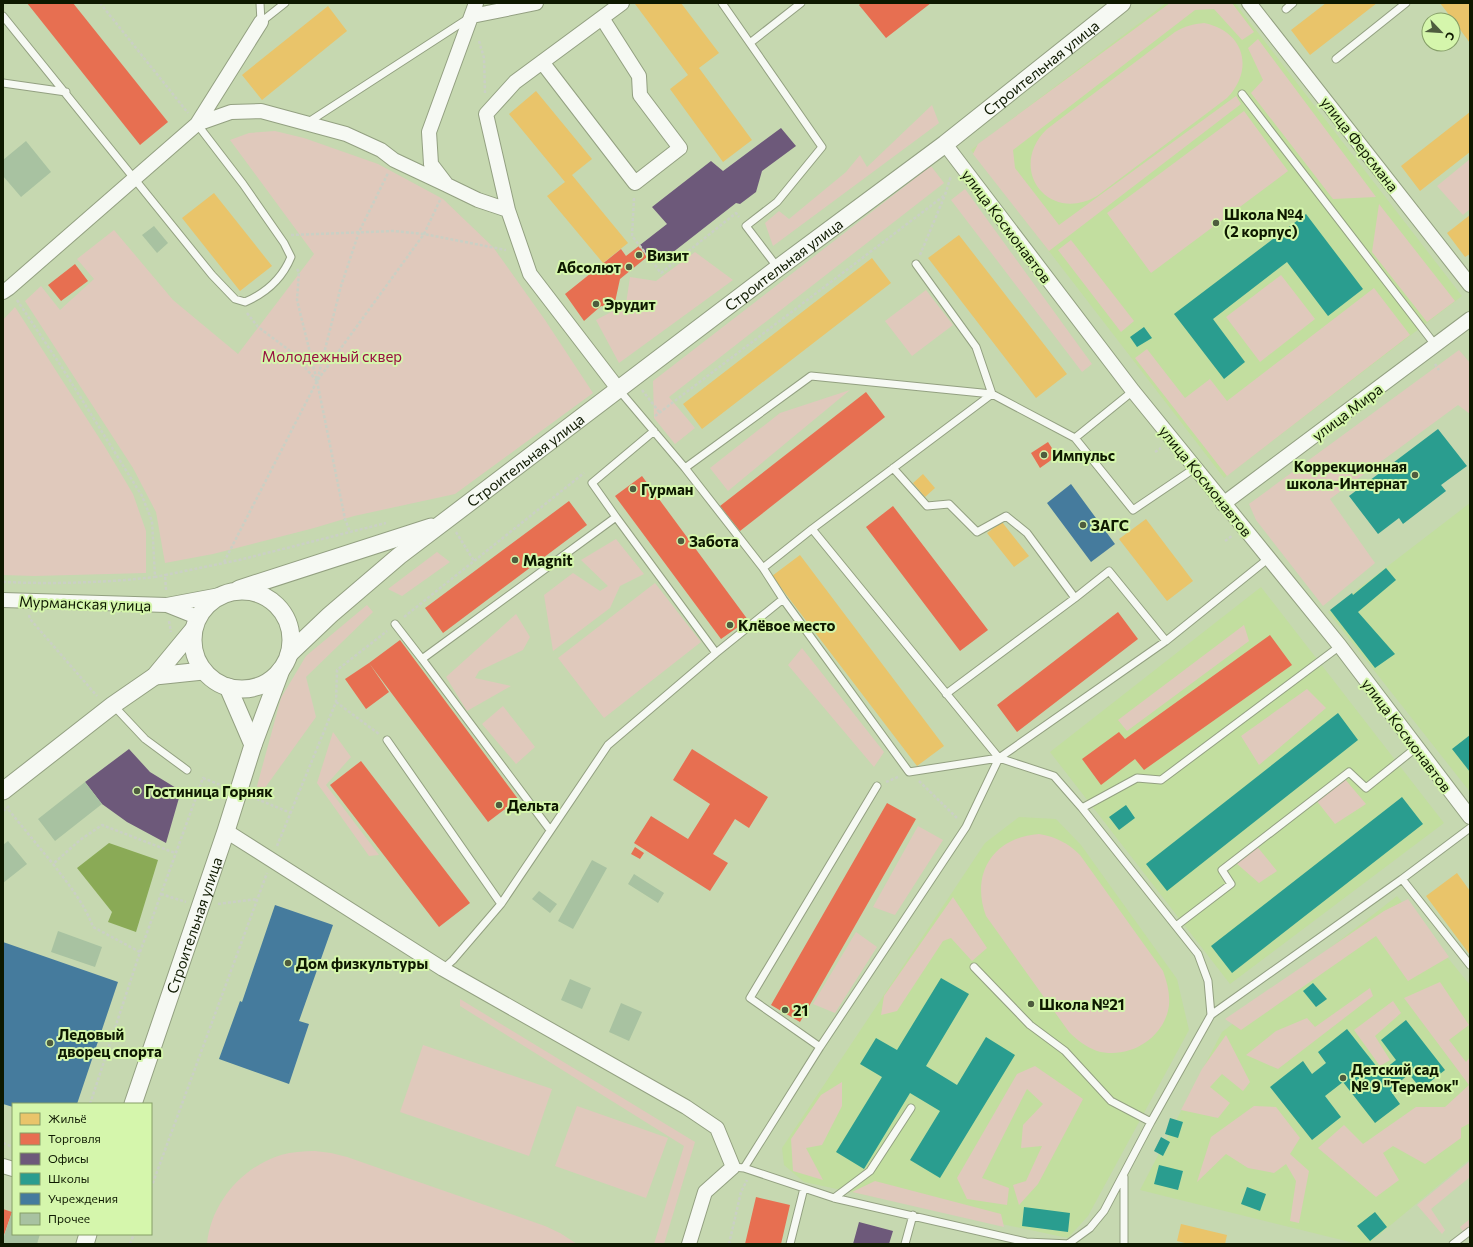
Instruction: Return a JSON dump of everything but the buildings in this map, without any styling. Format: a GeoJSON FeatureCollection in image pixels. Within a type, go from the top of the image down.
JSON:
{"type":"FeatureCollection","features":[{"type":"Feature","properties":{"kind":"street"},"geometry":{"type":"LineString","coordinates":[[447,185],[431,164],[429,132],[472,7],[536,3]]}},
{"type":"Feature","properties":{"kind":"street"},"geometry":{"type":"LineString","coordinates":[[619,390],[530,274],[508,210],[486,114],[515,82],[622,3]]}},
{"type":"Feature","properties":{"kind":"street","name":"Строительная улица"},"geometry":{"type":"LineString","coordinates":[[289,654],[336,610],[399,556],[778,268],[945,144],[1122,3]]}},
{"type":"Feature","properties":{"kind":"street","name":"улица Ферсмана"},"geometry":{"type":"LineString","coordinates":[[1250,3],[1467,276]]}},
{"type":"Feature","properties":{"kind":"street"},"geometry":{"type":"LineString","coordinates":[[542,62],[635,183],[680,148],[640,96],[639,76],[602,18]]}},
{"type":"Feature","properties":{"kind":"street"},"geometry":{"type":"LineString","coordinates":[[6,290],[197,124],[261,22]]}},
{"type":"Feature","properties":{"kind":"street"},"geometry":{"type":"LineString","coordinates":[[197,124],[231,112],[261,111],[346,134],[381,150],[394,160],[478,200],[508,210]]}},
{"type":"Feature","properties":{"kind":"street","name":"улица Космонавтов"},"geometry":{"type":"LineString","coordinates":[[945,144],[1133,391],[1223,504],[1340,646],[1470,817]]}},
{"type":"Feature","properties":{"kind":"street","name":"улица Мира"},"geometry":{"type":"LineString","coordinates":[[1223,504],[1436,346],[1470,319]]}},
{"type":"Feature","properties":{"kind":"street","name":"Строительная улица"},"geometry":{"type":"LineString","coordinates":[[227,593],[443,523]]}},
{"type":"Feature","properties":{"kind":"street"},"geometry":{"type":"LineString","coordinates":[[167,605],[246,590],[263,595],[280,608],[287,619],[291,636],[289,654],[281,670],[260,686],[245,689],[228,687],[216,682],[203,671],[194,653],[195,624]]}},
{"type":"Feature","properties":{"kind":"street"},"geometry":{"type":"LineString","coordinates":[[8,797],[113,705],[155,676],[195,624],[208,603],[227,593]]}},
{"type":"Feature","properties":{"kind":"street","name":"Мурманская улица"},"geometry":{"type":"LineString","coordinates":[[3,600],[167,605]]}},
{"type":"Feature","properties":{"kind":"street"},"geometry":{"type":"LineString","coordinates":[[167,605],[195,624]]}},
{"type":"Feature","properties":{"kind":"street","name":"Строительная улица"},"geometry":{"type":"LineString","coordinates":[[133,1103],[226,832],[253,745],[281,670]]}},
{"type":"Feature","properties":{"kind":"street"},"geometry":{"type":"LineString","coordinates":[[155,676],[203,671]]}},
{"type":"Feature","properties":{"kind":"street"},"geometry":{"type":"LineString","coordinates":[[228,687],[253,745]]}},
{"type":"Feature","properties":{"kind":"street"},"geometry":{"type":"LineString","coordinates":[[226,832],[443,969],[686,1107],[717,1128],[738,1168],[705,1192],[689,1244]]}},
{"type":"Feature","properties":{"kind":"lane"},"geometry":{"type":"LineString","coordinates":[[260,3],[261,22]]}},
{"type":"Feature","properties":{"kind":"lane"},"geometry":{"type":"LineString","coordinates":[[261,22],[285,3]]}},
{"type":"Feature","properties":{"kind":"lane"},"geometry":{"type":"LineString","coordinates":[[722,3],[822,147],[778,202],[746,226],[778,268]]}},
{"type":"Feature","properties":{"kind":"lane"},"geometry":{"type":"LineString","coordinates":[[750,43],[801,3]]}},
{"type":"Feature","properties":{"kind":"lane"},"geometry":{"type":"LineString","coordinates":[[1286,9],[1293,3]]}},
{"type":"Feature","properties":{"kind":"lane"},"geometry":{"type":"LineString","coordinates":[[1336,59],[1406,3]]}},
{"type":"Feature","properties":{"kind":"lane"},"geometry":{"type":"LineString","coordinates":[[306,124],[472,7]]}},
{"type":"Feature","properties":{"kind":"lane"},"geometry":{"type":"LineString","coordinates":[[3,16],[66,92],[212,275],[235,299],[245,302],[254,299],[274,285],[287,268],[291,257],[279,235],[244,184],[197,124]]}},
{"type":"Feature","properties":{"kind":"lane"},"geometry":{"type":"LineString","coordinates":[[3,83],[66,92]]}},
{"type":"Feature","properties":{"kind":"lane"},"geometry":{"type":"LineString","coordinates":[[1242,94],[1436,346]]}},
{"type":"Feature","properties":{"kind":"lane"},"geometry":{"type":"LineString","coordinates":[[916,264],[976,347],[992,394]]}},
{"type":"Feature","properties":{"kind":"lane"},"geometry":{"type":"LineString","coordinates":[[685,468],[811,376],[992,394],[1076,438],[1133,510],[1195,468]]}},
{"type":"Feature","properties":{"kind":"lane"},"geometry":{"type":"LineString","coordinates":[[619,390],[685,468],[763,568],[783,600],[909,772],[999,758],[1166,641],[1269,558]]}},
{"type":"Feature","properties":{"kind":"lane"},"geometry":{"type":"LineString","coordinates":[[1076,438],[1133,391]]}},
{"type":"Feature","properties":{"kind":"lane"},"geometry":{"type":"LineString","coordinates":[[763,568],[812,529],[992,394]]}},
{"type":"Feature","properties":{"kind":"lane"},"geometry":{"type":"LineString","coordinates":[[654,431],[592,483],[716,653]]}},
{"type":"Feature","properties":{"kind":"lane"},"geometry":{"type":"LineString","coordinates":[[893,468],[927,506],[949,504],[977,532],[1006,516],[1027,532],[1075,598]]}},
{"type":"Feature","properties":{"kind":"lane"},"geometry":{"type":"LineString","coordinates":[[422,659],[616,516]]}},
{"type":"Feature","properties":{"kind":"lane"},"geometry":{"type":"LineString","coordinates":[[812,529],[999,758],[1054,776],[1082,808],[1198,954],[1208,981],[1211,1016]]}},
{"type":"Feature","properties":{"kind":"lane"},"geometry":{"type":"LineString","coordinates":[[946,694],[1109,571],[1166,641]]}},
{"type":"Feature","properties":{"kind":"lane"},"geometry":{"type":"LineString","coordinates":[[443,969],[453,960],[502,904],[608,745],[716,653],[783,600]]}},
{"type":"Feature","properties":{"kind":"lane"},"geometry":{"type":"LineString","coordinates":[[395,624],[550,830]]}},
{"type":"Feature","properties":{"kind":"lane"},"geometry":{"type":"LineString","coordinates":[[1082,808],[1137,778],[1161,780],[1340,646]]}},
{"type":"Feature","properties":{"kind":"lane"},"geometry":{"type":"LineString","coordinates":[[113,705],[145,739],[187,770]]}},
{"type":"Feature","properties":{"kind":"lane"},"geometry":{"type":"LineString","coordinates":[[388,740],[502,904]]}},
{"type":"Feature","properties":{"kind":"lane"},"geometry":{"type":"LineString","coordinates":[[1176,926],[1231,884],[1222,870],[1350,772],[1366,788],[1417,747]]}},
{"type":"Feature","properties":{"kind":"lane"},"geometry":{"type":"LineString","coordinates":[[999,758],[966,827],[738,1168],[752,1171],[834,1198],[913,1215],[1004,1240],[1069,1244],[1090,1228],[1104,1211],[1151,1122],[1211,1016],[1402,879],[1470,828]]}},
{"type":"Feature","properties":{"kind":"lane"},"geometry":{"type":"LineString","coordinates":[[820,1047],[750,998],[877,786]]}},
{"type":"Feature","properties":{"kind":"lane"},"geometry":{"type":"LineString","coordinates":[[1402,879],[1470,966]]}},
{"type":"Feature","properties":{"kind":"lane"},"geometry":{"type":"LineString","coordinates":[[974,967],[1030,1025],[1065,1051],[1111,1101],[1151,1122]]}},
{"type":"Feature","properties":{"kind":"lane"},"geometry":{"type":"LineString","coordinates":[[834,1198],[870,1171],[911,1108]]}},
{"type":"Feature","properties":{"kind":"lane"},"geometry":{"type":"LineString","coordinates":[[1124,1175],[1124,1244]]}},
{"type":"Feature","properties":{"kind":"lane"},"geometry":{"type":"LineString","coordinates":[[790,1244],[804,1188]]}},
{"type":"Feature","properties":{"kind":"lane"},"geometry":{"type":"LineString","coordinates":[[905,1244],[913,1215]]}},
{"type":"Feature","properties":{"kind":"lane"},"geometry":{"type":"LineString","coordinates":[[1453,1244],[1470,1231]]}},
{"type":"Feature","properties":{"kind":"path"},"geometry":{"type":"LineString","coordinates":[[100,3],[197,124]]}},
{"type":"Feature","properties":{"kind":"path"},"geometry":{"type":"LineString","coordinates":[[472,7],[484,58],[486,114]]}},
{"type":"Feature","properties":{"kind":"path"},"geometry":{"type":"LineString","coordinates":[[318,381],[341,286],[359,232],[394,160]]}},
{"type":"Feature","properties":{"kind":"path"},"geometry":{"type":"LineString","coordinates":[[635,183],[632,236],[661,273],[736,213],[746,226]]}},
{"type":"Feature","properties":{"kind":"path"},"geometry":{"type":"LineString","coordinates":[[224,563],[318,381],[424,234],[447,185]]}},
{"type":"Feature","properties":{"kind":"path"},"geometry":{"type":"LineString","coordinates":[[916,264],[945,195]]}},
{"type":"Feature","properties":{"kind":"path"},"geometry":{"type":"LineString","coordinates":[[279,235],[394,231],[424,234],[522,253]]}},
{"type":"Feature","properties":{"kind":"path"},"geometry":{"type":"LineString","coordinates":[[291,257],[299,272],[297,300],[318,381],[345,519],[350,532]]}},
{"type":"Feature","properties":{"kind":"path"},"geometry":{"type":"LineString","coordinates":[[6,290],[61,366],[142,496],[152,521],[155,577]]}},
{"type":"Feature","properties":{"kind":"path"},"geometry":{"type":"LineString","coordinates":[[235,299],[258,326],[289,350],[318,381]]}},
{"type":"Feature","properties":{"kind":"path"},"geometry":{"type":"LineString","coordinates":[[633,379],[660,413]]}},
{"type":"Feature","properties":{"kind":"path"},"geometry":{"type":"LineString","coordinates":[[3,582],[114,582],[165,575]]}},
{"type":"Feature","properties":{"kind":"path"},"geometry":{"type":"LineString","coordinates":[[24,583],[24,601],[30,620],[98,697]]}},
{"type":"Feature","properties":{"kind":"path"},"geometry":{"type":"LineString","coordinates":[[152,1185],[272,860],[336,702],[388,740]]}},
{"type":"Feature","properties":{"kind":"path"},"geometry":{"type":"LineString","coordinates":[[877,786],[909,772],[966,827]]}},
{"type":"Feature","properties":{"kind":"path"},"geometry":{"type":"LineString","coordinates":[[90,1103],[140,952],[203,778],[291,813]]}},
{"type":"Feature","properties":{"kind":"path"},"geometry":{"type":"LineString","coordinates":[[8,797],[7,808],[74,891],[87,911],[93,927],[140,952]]}},
{"type":"Feature","properties":{"kind":"path"},"geometry":{"type":"LineString","coordinates":[[3,811],[7,808]]}},
{"type":"Feature","properties":{"kind":"path"},"geometry":{"type":"LineString","coordinates":[[53,864],[80,840],[102,826],[175,853]]}},
{"type":"Feature","properties":{"kind":"path"},"geometry":{"type":"LineString","coordinates":[[729,1244],[741,1192],[752,1171]]}},
{"type":"Feature","properties":{"kind":"shaded area","name":"Школа №4 (2 корпус)"},"geometry":{"type":"Polygon","coordinates":[[[1166,3],[1235,3],[1462,296],[1224,478],[971,150],[1166,3]]]}},
{"type":"Feature","properties":{"kind":"shaded area"},"geometry":{"type":"Polygon","coordinates":[[[1470,503],[1470,792],[1328,612],[1470,503]]]}},
{"type":"Feature","properties":{"kind":"shaded area"},"geometry":{"type":"Polygon","coordinates":[[[1261,587],[1444,823],[1230,984],[1050,752],[1261,587]]]}},
{"type":"Feature","properties":{"kind":"shaded area","name":"Школа №21"},"geometry":{"type":"Polygon","coordinates":[[[1019,817],[1056,819],[1081,845],[1177,979],[1189,1030],[1088,1216],[1068,1238],[804,1182],[784,1165],[782,1148],[985,843],[1019,817]]]}},
{"type":"Feature","properties":{"kind":"shaded area"},"geometry":{"type":"Polygon","coordinates":[[[109,843],[158,860],[136,932],[108,922],[112,912],[77,868],[109,843]]]}},
{"type":"Feature","properties":{"kind":"shaded area"},"geometry":{"type":"Polygon","coordinates":[[[1397,896],[1470,985],[1470,1159],[1368,1244],[1358,1244],[1140,1190],[1222,1032],[1397,896]]]}},
{"type":"Feature","properties":{"kind":"green space"},"geometry":{"type":"Polygon","coordinates":[[[1170,3],[1232,3],[1254,32],[1242,40],[1214,9],[1195,10],[1013,150],[1015,168],[1059,225],[1236,96],[1241,104],[1049,251],[973,154],[978,144],[1170,3]]]}},
{"type":"Feature","properties":{"kind":"green space"},"geometry":{"type":"Polygon","coordinates":[[[1204,23],[1218,27],[1228,34],[1236,43],[1241,53],[1243,64],[1241,75],[1236,87],[1227,98],[1097,196],[1079,203],[1063,203],[1049,198],[1039,188],[1032,175],[1031,160],[1035,145],[1047,129],[1175,32],[1182,28],[1204,23]]]}},
{"type":"Feature","properties":{"kind":"green space"},"geometry":{"type":"Polygon","coordinates":[[[1258,39],[1376,197],[1333,199],[1251,93],[1263,80],[1248,48],[1258,39]]]}},
{"type":"Feature","properties":{"kind":"green space"},"geometry":{"type":"Polygon","coordinates":[[[932,105],[939,123],[773,246],[765,223],[779,211],[789,219],[846,172],[860,155],[867,167],[932,105]]]}},
{"type":"Feature","properties":{"kind":"green space"},"geometry":{"type":"Polygon","coordinates":[[[1244,111],[1288,171],[1151,273],[1107,213],[1244,111]]]}},
{"type":"Feature","properties":{"kind":"green space","name":"Молодежный сквер"},"geometry":{"type":"Polygon","coordinates":[[[275,131],[304,138],[378,164],[443,199],[493,247],[545,320],[593,393],[455,494],[354,516],[213,554],[165,563],[156,512],[133,468],[25,301],[41,286],[60,310],[94,279],[77,259],[114,230],[173,300],[238,354],[314,254],[230,140],[249,133],[275,131]]]}},
{"type":"Feature","properties":{"kind":"green space"},"geometry":{"type":"Polygon","coordinates":[[[1470,159],[1470,209],[1463,215],[1437,186],[1470,159]]]}},
{"type":"Feature","properties":{"kind":"green space"},"geometry":{"type":"Polygon","coordinates":[[[931,166],[944,183],[669,397],[695,428],[675,444],[654,418],[653,381],[931,166]]]}},
{"type":"Feature","properties":{"kind":"green space"},"geometry":{"type":"Polygon","coordinates":[[[965,189],[1092,364],[1082,372],[951,200],[965,189]]]}},
{"type":"Feature","properties":{"kind":"green space"},"geometry":{"type":"Polygon","coordinates":[[[1379,204],[1455,301],[1427,322],[1372,252],[1379,204]]]}},
{"type":"Feature","properties":{"kind":"green space"},"geometry":{"type":"Polygon","coordinates":[[[1071,240],[1134,321],[1121,332],[1058,250],[1071,240]]]}},
{"type":"Feature","properties":{"kind":"green space"},"geometry":{"type":"Polygon","coordinates":[[[695,252],[733,280],[619,363],[596,320],[626,304],[630,277],[656,281],[695,252]]]}},
{"type":"Feature","properties":{"kind":"green space"},"geometry":{"type":"Polygon","coordinates":[[[1281,275],[1315,319],[1260,362],[1226,317],[1281,275]]]}},
{"type":"Feature","properties":{"kind":"green space"},"geometry":{"type":"Polygon","coordinates":[[[1374,288],[1410,335],[1227,476],[1135,358],[1147,349],[1185,398],[1210,379],[1227,401],[1374,288]]]}},
{"type":"Feature","properties":{"kind":"green space"},"geometry":{"type":"Polygon","coordinates":[[[926,290],[953,325],[912,356],[885,321],[926,290]]]}},
{"type":"Feature","properties":{"kind":"green space"},"geometry":{"type":"Polygon","coordinates":[[[15,307],[105,447],[133,494],[146,531],[146,573],[34,576],[3,575],[3,320],[15,307]]]}},
{"type":"Feature","properties":{"kind":"green space"},"geometry":{"type":"Polygon","coordinates":[[[1459,350],[1470,363],[1470,414],[1458,405],[1330,499],[1375,563],[1323,606],[1256,520],[1249,504],[1459,350]]]}},
{"type":"Feature","properties":{"kind":"green space"},"geometry":{"type":"Polygon","coordinates":[[[850,390],[728,491],[710,468],[780,413],[850,390]]]}},
{"type":"Feature","properties":{"kind":"green space"},"geometry":{"type":"Polygon","coordinates":[[[616,539],[644,574],[620,586],[610,608],[553,651],[544,595],[573,573],[600,591],[608,586],[581,560],[616,539]]]}},
{"type":"Feature","properties":{"kind":"green space"},"geometry":{"type":"Polygon","coordinates":[[[437,552],[450,562],[402,596],[388,589],[437,552]]]}},
{"type":"Feature","properties":{"kind":"green space"},"geometry":{"type":"Polygon","coordinates":[[[655,583],[701,642],[604,718],[558,658],[655,583]]]}},
{"type":"Feature","properties":{"kind":"green space"},"geometry":{"type":"Polygon","coordinates":[[[367,605],[373,612],[306,677],[316,717],[262,792],[257,786],[281,698],[306,656],[367,605]]]}},
{"type":"Feature","properties":{"kind":"green space"},"geometry":{"type":"Polygon","coordinates":[[[516,614],[530,637],[523,650],[479,671],[475,678],[511,686],[467,711],[446,677],[516,614]]]}},
{"type":"Feature","properties":{"kind":"green space"},"geometry":{"type":"Polygon","coordinates":[[[1244,625],[1249,641],[1127,731],[1118,720],[1244,625]]]}},
{"type":"Feature","properties":{"kind":"green space"},"geometry":{"type":"Polygon","coordinates":[[[802,648],[884,752],[874,767],[788,665],[802,648]]]}},
{"type":"Feature","properties":{"kind":"green space"},"geometry":{"type":"Polygon","coordinates":[[[1307,689],[1326,708],[1259,765],[1241,736],[1307,689]]]}},
{"type":"Feature","properties":{"kind":"green space"},"geometry":{"type":"Polygon","coordinates":[[[503,706],[535,747],[516,764],[482,724],[503,706]]]}},
{"type":"Feature","properties":{"kind":"green space"},"geometry":{"type":"Polygon","coordinates":[[[333,732],[351,757],[326,785],[379,855],[369,856],[317,783],[333,732]]]}},
{"type":"Feature","properties":{"kind":"green space"},"geometry":{"type":"Polygon","coordinates":[[[1344,778],[1366,804],[1335,824],[1316,800],[1344,778]]]}},
{"type":"Feature","properties":{"kind":"green space"},"geometry":{"type":"Polygon","coordinates":[[[918,826],[943,840],[895,915],[873,907],[918,826]]]}},
{"type":"Feature","properties":{"kind":"green space"},"geometry":{"type":"Polygon","coordinates":[[[1039,834],[1061,841],[1080,855],[1163,971],[1169,996],[1169,1005],[1166,1017],[1161,1027],[1144,1044],[1133,1049],[1109,1053],[1097,1051],[1078,1040],[1069,1032],[986,916],[982,900],[981,885],[984,872],[990,860],[998,850],[1009,842],[1023,837],[1039,834]]]}},
{"type":"Feature","properties":{"kind":"green space"},"geometry":{"type":"Polygon","coordinates":[[[1255,844],[1277,871],[1259,883],[1236,863],[1255,844]]]}},
{"type":"Feature","properties":{"kind":"green space"},"geometry":{"type":"Polygon","coordinates":[[[953,897],[987,948],[972,961],[951,938],[943,941],[897,1011],[881,1015],[884,996],[953,897]]]}},
{"type":"Feature","properties":{"kind":"green space"},"geometry":{"type":"Polygon","coordinates":[[[1408,899],[1449,957],[1408,981],[1376,936],[1241,1030],[1225,1019],[1384,911],[1408,899]]]}},
{"type":"Feature","properties":{"kind":"green space"},"geometry":{"type":"Polygon","coordinates":[[[856,932],[877,947],[835,1013],[813,1004],[856,932]]]}},
{"type":"Feature","properties":{"kind":"green space"},"geometry":{"type":"Polygon","coordinates":[[[1440,982],[1469,1025],[1449,1040],[1466,1062],[1470,1057],[1470,1123],[1461,1128],[1461,1138],[1425,1164],[1393,1146],[1383,1153],[1399,1180],[1376,1197],[1318,1148],[1344,1125],[1363,1144],[1416,1107],[1445,1107],[1469,1085],[1404,998],[1440,982]]]}},
{"type":"Feature","properties":{"kind":"green space"},"geometry":{"type":"Polygon","coordinates":[[[1370,988],[1373,996],[1278,1069],[1246,1055],[1276,1031],[1307,1018],[1315,1027],[1370,988]]]}},
{"type":"Feature","properties":{"kind":"green space"},"geometry":{"type":"Polygon","coordinates":[[[460,999],[695,1142],[664,1244],[654,1244],[684,1146],[460,1006],[460,999]]]}},
{"type":"Feature","properties":{"kind":"green space"},"geometry":{"type":"Polygon","coordinates":[[[1393,1001],[1401,1013],[1375,1036],[1390,1060],[1380,1066],[1354,1030],[1393,1001]]]}},
{"type":"Feature","properties":{"kind":"green space"},"geometry":{"type":"Polygon","coordinates":[[[1226,1035],[1250,1082],[1243,1091],[1222,1074],[1210,1087],[1230,1103],[1218,1118],[1181,1110],[1202,1069],[1226,1035]]]}},
{"type":"Feature","properties":{"kind":"green space"},"geometry":{"type":"Polygon","coordinates":[[[423,1045],[552,1089],[529,1156],[400,1112],[423,1045]]]}},
{"type":"Feature","properties":{"kind":"green space"},"geometry":{"type":"Polygon","coordinates":[[[1035,1066],[1083,1099],[1038,1184],[1019,1205],[1013,1185],[1026,1181],[1042,1146],[1021,1148],[1023,1125],[1043,1104],[1027,1089],[982,1178],[1009,1188],[1007,1205],[967,1199],[957,1178],[1017,1074],[1035,1066]]]}},
{"type":"Feature","properties":{"kind":"green space"},"geometry":{"type":"Polygon","coordinates":[[[842,1082],[842,1106],[822,1145],[806,1148],[823,1180],[793,1171],[791,1139],[821,1095],[842,1082]]]}},
{"type":"Feature","properties":{"kind":"green space"},"geometry":{"type":"Polygon","coordinates":[[[577,1106],[668,1138],[646,1198],[555,1166],[577,1106]]]}},
{"type":"Feature","properties":{"kind":"green space"},"geometry":{"type":"Polygon","coordinates":[[[1254,1106],[1276,1107],[1300,1138],[1290,1154],[1309,1171],[1299,1223],[1290,1221],[1296,1181],[1286,1164],[1274,1173],[1248,1168],[1226,1154],[1197,1182],[1211,1137],[1254,1106]]]}},
{"type":"Feature","properties":{"kind":"green space"},"geometry":{"type":"Polygon","coordinates":[[[315,1151],[347,1157],[545,1226],[560,1233],[577,1244],[207,1244],[215,1214],[231,1189],[242,1178],[254,1168],[281,1155],[315,1151]]]}},
{"type":"Feature","properties":{"kind":"green space"},"geometry":{"type":"Polygon","coordinates":[[[1470,1161],[1470,1177],[1431,1209],[1445,1230],[1442,1234],[1417,1205],[1470,1161]]]}},
{"type":"Feature","properties":{"kind":"green space"},"geometry":{"type":"Polygon","coordinates":[[[875,1181],[1001,1214],[1004,1227],[852,1192],[875,1181]]]}},
{"type":"Feature","properties":{"kind":"green space"},"geometry":{"type":"Polygon","coordinates":[[[1470,1219],[1470,1228],[1464,1233],[1460,1227],[1470,1219]]]}},
{"type":"Feature","properties":{"kind":"place","name":"Школа №4 (2 корпус)"},"geometry":{"type":"Point","coordinates":[1216,223]}},
{"type":"Feature","properties":{"kind":"place","name":"Визит"},"geometry":{"type":"Point","coordinates":[639,255]}},
{"type":"Feature","properties":{"kind":"place","name":"Абсолют"},"geometry":{"type":"Point","coordinates":[629,267]}},
{"type":"Feature","properties":{"kind":"place","name":"Эрудит"},"geometry":{"type":"Point","coordinates":[596,304]}},
{"type":"Feature","properties":{"kind":"place","name":"Импульс"},"geometry":{"type":"Point","coordinates":[1044,455]}},
{"type":"Feature","properties":{"kind":"place","name":"Коррекционная школа-Интернат"},"geometry":{"type":"Point","coordinates":[1415,475]}},
{"type":"Feature","properties":{"kind":"place","name":"Гурман"},"geometry":{"type":"Point","coordinates":[633,489]}},
{"type":"Feature","properties":{"kind":"place","name":"ЗАГС"},"geometry":{"type":"Point","coordinates":[1083,525]}},
{"type":"Feature","properties":{"kind":"place","name":"Забота"},"geometry":{"type":"Point","coordinates":[681,541]}},
{"type":"Feature","properties":{"kind":"place","name":"Magnit"},"geometry":{"type":"Point","coordinates":[515,560]}},
{"type":"Feature","properties":{"kind":"place","name":"Клёвое место"},"geometry":{"type":"Point","coordinates":[730,625]}},
{"type":"Feature","properties":{"kind":"place","name":"Гостиница Горняк"},"geometry":{"type":"Point","coordinates":[137,791]}},
{"type":"Feature","properties":{"kind":"place","name":"Дельта"},"geometry":{"type":"Point","coordinates":[499,805]}},
{"type":"Feature","properties":{"kind":"place","name":"Дом физкультуры"},"geometry":{"type":"Point","coordinates":[288,963]}},
{"type":"Feature","properties":{"kind":"place","name":"Школа №21"},"geometry":{"type":"Point","coordinates":[1031,1004]}},
{"type":"Feature","properties":{"kind":"place","name":"21"},"geometry":{"type":"Point","coordinates":[785,1010]}},
{"type":"Feature","properties":{"kind":"place","name":"Ледовый дворец спорта"},"geometry":{"type":"Point","coordinates":[50,1043]}},
{"type":"Feature","properties":{"kind":"place","name":"Детский сад № 9 \"Теремок\""},"geometry":{"type":"Point","coordinates":[1343,1078]}}]}
